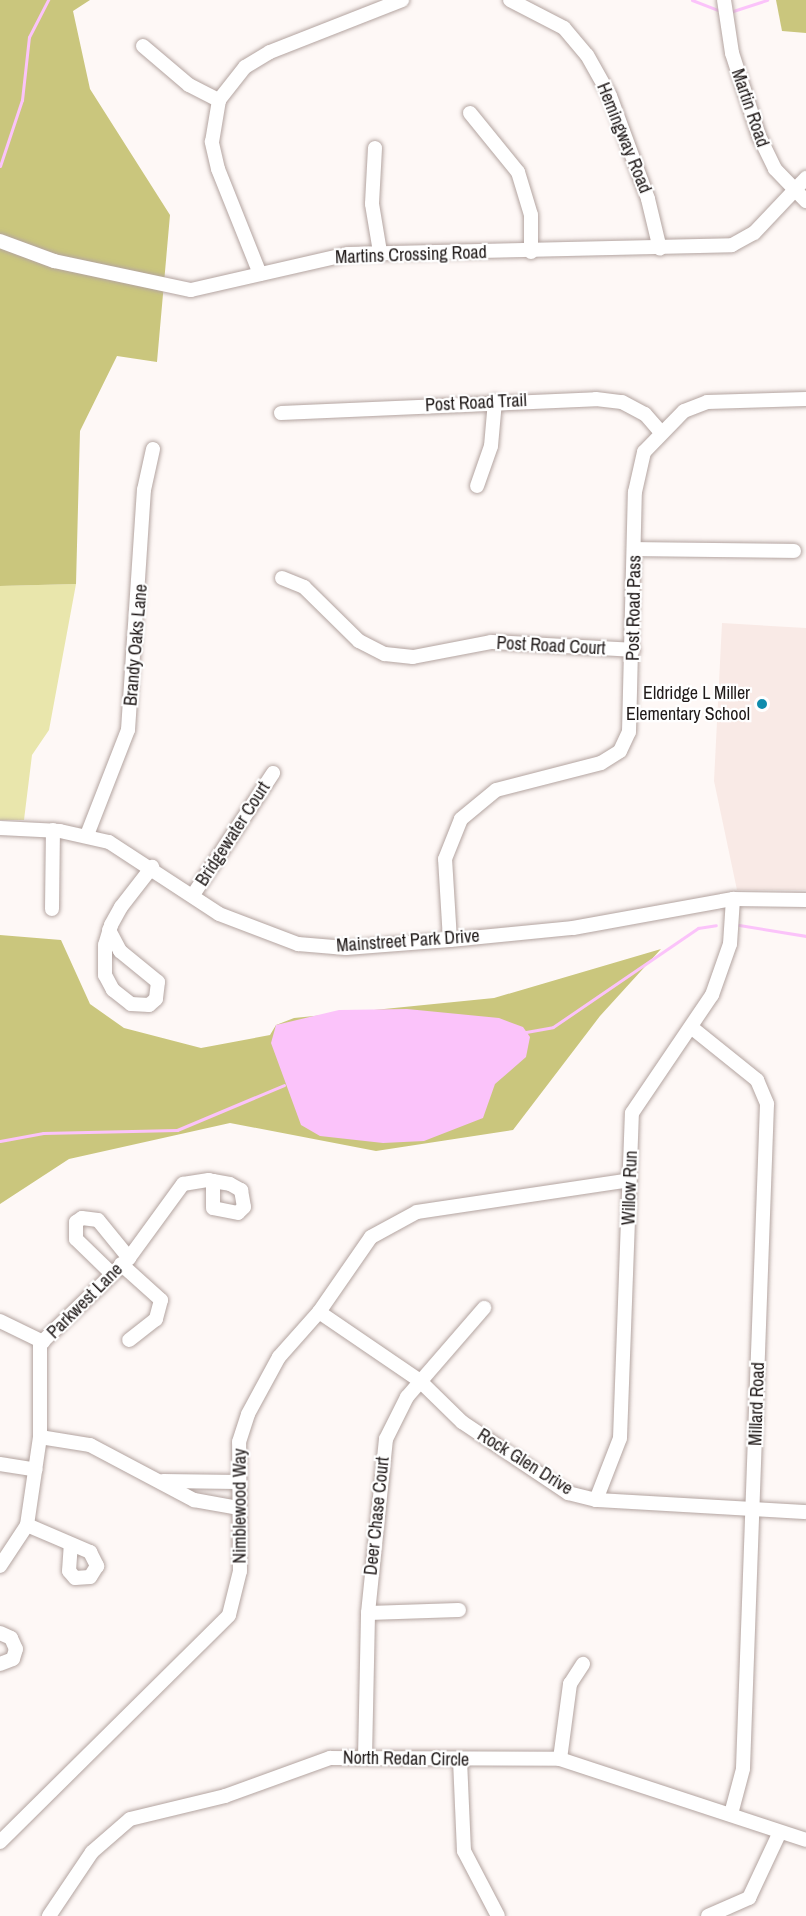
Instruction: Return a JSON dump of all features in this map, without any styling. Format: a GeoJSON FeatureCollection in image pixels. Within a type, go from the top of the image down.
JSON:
{"type":"FeatureCollection","features":[{"type":"Feature","properties":{"kind":"street"},"geometry":{"type":"LineString","coordinates":[[260,274],[218,169],[212,142],[219,100],[244,67],[270,52],[402,0]]}},
{"type":"Feature","properties":{"kind":"street","name":"Hemingway Road"},"geometry":{"type":"LineString","coordinates":[[510,0],[536,9],[564,28],[587,55],[610,96],[660,249]]}},
{"type":"Feature","properties":{"kind":"street","name":"Martin Road"},"geometry":{"type":"LineString","coordinates":[[724,0],[732,53],[759,136],[794,190],[806,201]]}},
{"type":"Feature","properties":{"kind":"street"},"geometry":{"type":"LineString","coordinates":[[144,46],[189,86],[219,100]]}},
{"type":"Feature","properties":{"kind":"street"},"geometry":{"type":"LineString","coordinates":[[470,113],[506,151],[527,193],[531,252]]}},
{"type":"Feature","properties":{"kind":"street"},"geometry":{"type":"LineString","coordinates":[[375,148],[372,204],[380,252]]}},
{"type":"Feature","properties":{"kind":"street","name":"Martins Crossing Road"},"geometry":{"type":"LineString","coordinates":[[0,241],[54,261],[165,289],[191,290],[317,259],[380,252],[531,252],[732,245],[754,233],[806,178]]}},
{"type":"Feature","properties":{"kind":"street"},"geometry":{"type":"LineString","coordinates":[[660,431],[707,402],[806,399]]}},
{"type":"Feature","properties":{"kind":"street"},"geometry":{"type":"LineString","coordinates":[[477,486],[491,446],[495,401]]}},
{"type":"Feature","properties":{"kind":"street","name":"Post Road Trail"},"geometry":{"type":"LineString","coordinates":[[281,413],[495,401],[622,402],[645,414],[660,431]]}},
{"type":"Feature","properties":{"kind":"street","name":"Post Road Pass"},"geometry":{"type":"LineString","coordinates":[[450,940],[445,859],[451,834],[477,803],[496,790],[580,770],[620,751],[633,705],[636,477],[660,431]]}},
{"type":"Feature","properties":{"kind":"street","name":"Brandy Oaks Lane"},"geometry":{"type":"LineString","coordinates":[[87,835],[128,730],[144,490],[153,449]]}},
{"type":"Feature","properties":{"kind":"street"},"geometry":{"type":"LineString","coordinates":[[635,549],[794,551]]}},
{"type":"Feature","properties":{"kind":"street","name":"Post Road Court"},"geometry":{"type":"LineString","coordinates":[[282,578],[304,587],[359,640],[385,654],[413,657],[491,642],[633,650]]}},
{"type":"Feature","properties":{"kind":"street","name":"Bridgewater Court"},"geometry":{"type":"LineString","coordinates":[[193,895],[273,773]]}},
{"type":"Feature","properties":{"kind":"street","name":"Mainstreet Park Drive"},"geometry":{"type":"LineString","coordinates":[[0,828],[53,830],[87,835],[152,867],[219,914],[298,944],[346,948],[450,940],[573,928],[733,899],[806,900]]}},
{"type":"Feature","properties":{"kind":"street"},"geometry":{"type":"LineString","coordinates":[[52,909],[53,830]]}},
{"type":"Feature","properties":{"kind":"street"},"geometry":{"type":"LineString","coordinates":[[109,930],[120,951],[158,982],[156,999],[139,1007],[131,1005],[113,990],[105,975],[109,930],[152,867]]}},
{"type":"Feature","properties":{"kind":"street","name":"Willow Run"},"geometry":{"type":"LineString","coordinates":[[596,1500],[621,1438],[632,1113],[691,1027],[720,978],[733,899]]}},
{"type":"Feature","properties":{"kind":"street","name":"Millard Road"},"geometry":{"type":"LineString","coordinates":[[691,1027],[757,1080],[767,1104],[743,1769],[731,1814]]}},
{"type":"Feature","properties":{"kind":"street","name":"Parkwest Lane"},"geometry":{"type":"LineString","coordinates":[[0,1566],[27,1525],[39,1437],[37,1363],[43,1342],[120,1264],[178,1188],[213,1180]]}},
{"type":"Feature","properties":{"kind":"street","name":"Nimblewood Way"},"geometry":{"type":"LineString","coordinates":[[0,1842],[229,1615],[240,1571],[239,1442],[260,1388],[279,1357],[319,1312],[371,1237],[404,1216],[630,1180]]}},
{"type":"Feature","properties":{"kind":"street"},"geometry":{"type":"LineString","coordinates":[[120,1264],[161,1300],[156,1319],[129,1340]]}},
{"type":"Feature","properties":{"kind":"street","name":"Deer Chase Court"},"geometry":{"type":"LineString","coordinates":[[365,1758],[368,1613],[379,1466],[395,1418],[420,1381],[484,1308]]}},
{"type":"Feature","properties":{"kind":"street","name":"Rock Glen Drive"},"geometry":{"type":"LineString","coordinates":[[319,1312],[420,1381],[484,1438],[568,1493],[596,1500],[806,1512]]}},
{"type":"Feature","properties":{"kind":"street"},"geometry":{"type":"LineString","coordinates":[[0,1321],[43,1342]]}},
{"type":"Feature","properties":{"kind":"street"},"geometry":{"type":"LineString","coordinates":[[39,1437],[90,1445],[209,1506],[239,1508]]}},
{"type":"Feature","properties":{"kind":"street"},"geometry":{"type":"LineString","coordinates":[[0,1464],[36,1470]]}},
{"type":"Feature","properties":{"kind":"street"},"geometry":{"type":"LineString","coordinates":[[163,1481],[238,1482]]}},
{"type":"Feature","properties":{"kind":"street"},"geometry":{"type":"LineString","coordinates":[[27,1525],[71,1545]]}},
{"type":"Feature","properties":{"kind":"street"},"geometry":{"type":"LineString","coordinates":[[368,1613],[459,1610]]}},
{"type":"Feature","properties":{"kind":"street"},"geometry":{"type":"LineString","coordinates":[[0,1633],[11,1638],[16,1649],[13,1659],[0,1664]]}},
{"type":"Feature","properties":{"kind":"street"},"geometry":{"type":"LineString","coordinates":[[560,1760],[570,1684],[583,1664]]}},
{"type":"Feature","properties":{"kind":"street","name":"North Redan Circle"},"geometry":{"type":"LineString","coordinates":[[48,1916],[92,1852],[130,1819],[225,1796],[330,1758],[560,1760],[731,1814],[779,1834],[806,1840]]}},
{"type":"Feature","properties":{"kind":"street"},"geometry":{"type":"LineString","coordinates":[[460,1760],[464,1851],[498,1916]]}},
{"type":"Feature","properties":{"kind":"street"},"geometry":{"type":"LineString","coordinates":[[708,1916],[749,1898],[779,1834]]}},
{"type":"Feature","properties":{"kind":"shaded area"},"geometry":{"type":"Polygon","coordinates":[[[0,0],[90,0],[73,11],[90,89],[170,215],[157,362],[117,356],[80,431],[76,584],[0,586],[0,0]]]}},
{"type":"Feature","properties":{"kind":"shaded area"},"geometry":{"type":"Polygon","coordinates":[[[776,0],[806,0],[806,33],[782,31],[776,0]]]}},
{"type":"Feature","properties":{"kind":"shaded area"},"geometry":{"type":"Polygon","coordinates":[[[76,584],[49,730],[32,755],[24,820],[0,820],[0,586],[76,584]]]}},
{"type":"Feature","properties":{"kind":"shaded area","name":"Eldridge L Miller Elementary School"},"geometry":{"type":"Polygon","coordinates":[[[722,623],[806,628],[806,890],[737,890],[714,781],[722,623]]]}},
{"type":"Feature","properties":{"kind":"shaded area"},"geometry":{"type":"Polygon","coordinates":[[[0,935],[61,940],[90,1004],[124,1028],[201,1048],[270,1035],[276,1025],[294,1018],[494,998],[661,949],[600,1016],[513,1130],[376,1151],[230,1123],[69,1159],[0,1204],[0,935]]]}},
{"type":"Feature","properties":{"kind":"shaded area"},"geometry":{"type":"Polygon","coordinates":[[[407,1009],[499,1018],[523,1027],[530,1037],[526,1057],[495,1084],[483,1118],[424,1141],[383,1143],[320,1136],[301,1125],[271,1043],[276,1025],[339,1010],[407,1009]]]}},
{"type":"Feature","properties":{"kind":"waterway"},"geometry":{"type":"LineString","coordinates":[[0,166],[22,100],[29,37],[48,0]]}},
{"type":"Feature","properties":{"kind":"waterway"},"geometry":{"type":"LineString","coordinates":[[692,0],[718,10]]}},
{"type":"Feature","properties":{"kind":"waterway"},"geometry":{"type":"LineString","coordinates":[[733,11],[767,0]]}},
{"type":"Feature","properties":{"kind":"waterway"},"geometry":{"type":"LineString","coordinates":[[526,1032],[553,1027],[698,928],[716,925]]}},
{"type":"Feature","properties":{"kind":"waterway"},"geometry":{"type":"LineString","coordinates":[[739,925],[806,936]]}},
{"type":"Feature","properties":{"kind":"waterway"},"geometry":{"type":"LineString","coordinates":[[0,1141],[43,1133],[177,1130],[284,1085]]}},
{"type":"Feature","properties":{"kind":"place","name":"Eldridge L Miller Elementary School"},"geometry":{"type":"Point","coordinates":[762,704]}}]}
